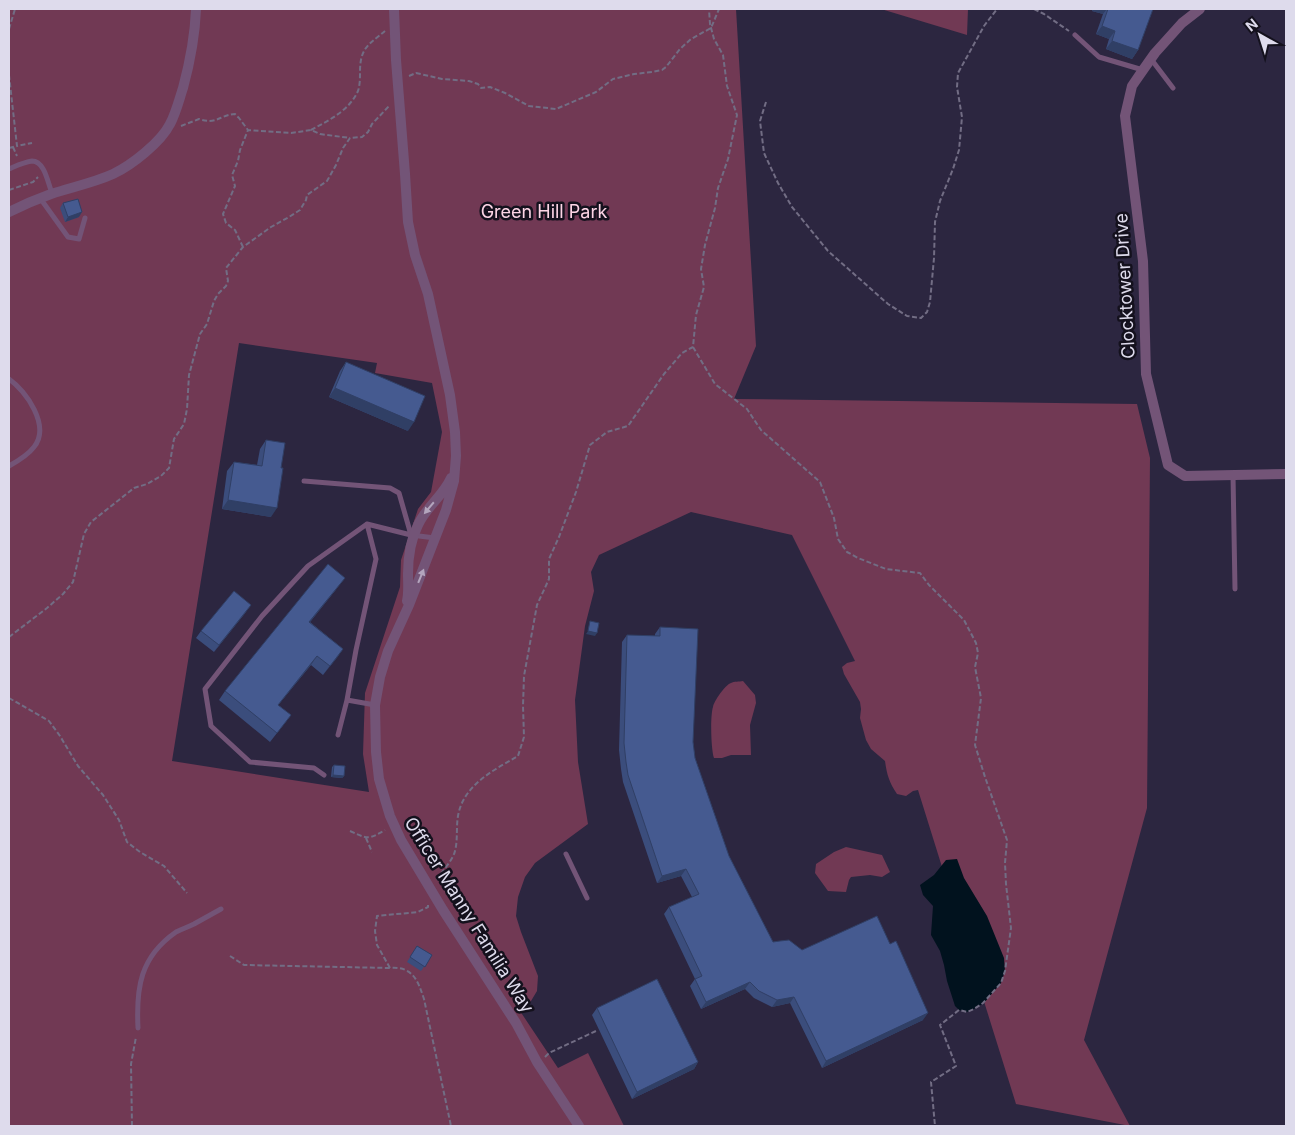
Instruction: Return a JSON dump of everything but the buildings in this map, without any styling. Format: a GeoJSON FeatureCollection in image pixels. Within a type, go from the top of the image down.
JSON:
{"type":"FeatureCollection","features":[{"type":"Feature","properties":{"kind":"street"},"geometry":{"type":"LineString","coordinates":[[9,212],[40,198],[86,184],[120,170],[143,154],[157,140],[169,126],[180,100],[193,41],[196,9]]}},
{"type":"Feature","properties":{"kind":"street","name":"Officer Manny Familia Way"},"geometry":{"type":"LineString","coordinates":[[394,9],[408,222],[415,255],[428,294],[450,395],[455,432],[455,468],[454,481],[436,538],[388,651],[380,678],[375,705],[376,752],[379,779],[394,826],[430,891],[507,1008],[537,1062],[579,1126]]}},
{"type":"Feature","properties":{"kind":"street","name":"Clocktower Drive"},"geometry":{"type":"LineString","coordinates":[[1200,9],[1182,23],[1155,52],[1132,86],[1125,116],[1143,262],[1146,374],[1168,465],[1185,476],[1286,474]]}},
{"type":"Feature","properties":{"kind":"street","name":"Officer Manny Familia Way"},"geometry":{"type":"LineString","coordinates":[[402,621],[409,594],[408,556],[412,535],[424,514],[449,483],[455,468]]}},
{"type":"Feature","properties":{"kind":"lane"},"geometry":{"type":"LineString","coordinates":[[1075,35],[1099,57],[1143,70]]}},
{"type":"Feature","properties":{"kind":"lane"},"geometry":{"type":"LineString","coordinates":[[1151,59],[1173,88]]}},
{"type":"Feature","properties":{"kind":"lane"},"geometry":{"type":"LineString","coordinates":[[9,169],[32,161],[38,162],[42,166],[52,194]]}},
{"type":"Feature","properties":{"kind":"lane"},"geometry":{"type":"LineString","coordinates":[[40,198],[68,237],[79,239],[85,218]]}},
{"type":"Feature","properties":{"kind":"lane"},"geometry":{"type":"LineString","coordinates":[[9,379],[17,384],[26,396],[34,409],[40,426],[39,437],[34,446],[20,460],[9,466]]}},
{"type":"Feature","properties":{"kind":"lane"},"geometry":{"type":"LineString","coordinates":[[1233,475],[1235,589]]}},
{"type":"Feature","properties":{"kind":"lane"},"geometry":{"type":"LineString","coordinates":[[304,481],[390,488],[400,493],[412,535]]}},
{"type":"Feature","properties":{"kind":"lane"},"geometry":{"type":"LineString","coordinates":[[338,735],[376,559],[367,524]]}},
{"type":"Feature","properties":{"kind":"lane"},"geometry":{"type":"LineString","coordinates":[[324,775],[314,768],[250,762],[211,726],[205,689],[262,616],[308,566],[367,524],[412,535],[436,538]]}},
{"type":"Feature","properties":{"kind":"lane"},"geometry":{"type":"LineString","coordinates":[[347,700],[375,705]]}},
{"type":"Feature","properties":{"kind":"lane"},"geometry":{"type":"LineString","coordinates":[[566,854],[587,898]]}},
{"type":"Feature","properties":{"kind":"lane"},"geometry":{"type":"LineString","coordinates":[[138,1028],[137,1006],[139,986],[149,960],[157,948],[177,931],[222,909]]}},
{"type":"Feature","properties":{"kind":"path"},"geometry":{"type":"LineString","coordinates":[[9,29],[15,9]]}},
{"type":"Feature","properties":{"kind":"path"},"geometry":{"type":"LineString","coordinates":[[709,9],[711,28],[714,39],[723,55],[727,86],[737,115],[728,160],[718,188],[715,208],[705,245],[701,269],[704,287],[696,315],[693,347],[715,384],[747,408],[760,430],[820,482],[834,518],[838,539],[847,552],[886,569],[920,573],[929,585],[964,620],[976,643],[978,654],[975,667],[981,698],[975,746],[1008,840],[1005,863],[1011,928],[1006,971],[1001,983],[984,1002],[974,1009],[967,1012],[959,1010],[940,1025],[956,1066],[931,1082],[934,1126]]}},
{"type":"Feature","properties":{"kind":"path"},"geometry":{"type":"LineString","coordinates":[[311,130],[320,134],[350,138],[362,137],[390,105],[406,79],[416,73],[442,79],[470,81],[478,84],[480,88],[490,88],[505,93],[529,106],[556,109],[596,92],[613,79],[662,70],[691,39],[711,28],[719,9]]}},
{"type":"Feature","properties":{"kind":"path"},"geometry":{"type":"LineString","coordinates":[[766,102],[760,120],[764,153],[792,207],[828,251],[888,304],[907,316],[921,318],[927,312],[930,302],[935,222],[940,202],[959,150],[962,117],[957,87],[958,72],[984,26],[997,9]]}},
{"type":"Feature","properties":{"kind":"path"},"geometry":{"type":"LineString","coordinates":[[1034,9],[1075,35]]}},
{"type":"Feature","properties":{"kind":"path"},"geometry":{"type":"LineString","coordinates":[[169,126],[177,127],[199,119],[214,121],[235,114],[248,130],[291,133],[311,130],[345,109],[352,100],[359,90],[362,53],[394,23]]}},
{"type":"Feature","properties":{"kind":"path"},"geometry":{"type":"LineString","coordinates":[[9,75],[17,146]]}},
{"type":"Feature","properties":{"kind":"path"},"geometry":{"type":"LineString","coordinates":[[242,247],[235,230],[226,223],[223,214],[235,186],[232,175],[248,130]]}},
{"type":"Feature","properties":{"kind":"path"},"geometry":{"type":"LineString","coordinates":[[9,637],[47,608],[73,582],[84,534],[91,522],[134,488],[147,484],[161,476],[169,468],[174,439],[184,424],[187,408],[188,376],[200,334],[207,324],[214,301],[228,281],[226,268],[242,247],[300,210],[307,195],[327,180],[350,138]]}},
{"type":"Feature","properties":{"kind":"path"},"geometry":{"type":"LineString","coordinates":[[9,148],[32,143]]}},
{"type":"Feature","properties":{"kind":"path"},"geometry":{"type":"LineString","coordinates":[[9,190],[33,182],[39,177]]}},
{"type":"Feature","properties":{"kind":"path"},"geometry":{"type":"LineString","coordinates":[[390,968],[377,945],[377,916],[418,912],[428,907],[430,891],[455,853],[458,817],[463,799],[473,786],[494,770],[518,756],[524,738],[522,706],[524,676],[537,605],[549,579],[549,559],[576,492],[590,445],[606,432],[628,426],[664,374],[682,353],[693,347]]}},
{"type":"Feature","properties":{"kind":"path"},"geometry":{"type":"LineString","coordinates":[[9,698],[49,721],[78,766],[103,795],[118,820],[127,842],[164,866],[187,893]]}},
{"type":"Feature","properties":{"kind":"path"},"geometry":{"type":"LineString","coordinates":[[350,831],[366,838],[394,826]]}},
{"type":"Feature","properties":{"kind":"path"},"geometry":{"type":"LineString","coordinates":[[366,838],[372,852]]}},
{"type":"Feature","properties":{"kind":"path"},"geometry":{"type":"LineString","coordinates":[[230,956],[244,965],[397,967],[412,973],[424,999],[451,1126]]}},
{"type":"Feature","properties":{"kind":"path"},"geometry":{"type":"LineString","coordinates":[[132,1126],[131,1064],[138,1028]]}},
{"type":"Feature","properties":{"kind":"path"},"geometry":{"type":"LineString","coordinates":[[543,1058],[549,1053],[598,1030]]}},
{"type":"Feature","properties":{"kind":"green space","name":"Green Hill Park"},"geometry":{"type":"Polygon","coordinates":[[[9,9],[736,9],[756,346],[734,399],[1137,404],[1150,458],[1147,808],[1084,1040],[1130,1126],[1016,1104],[918,790],[906,796],[897,794],[889,778],[885,761],[871,749],[866,740],[860,718],[860,702],[842,667],[847,663],[855,661],[792,535],[691,512],[599,555],[591,572],[594,591],[585,626],[575,700],[578,762],[588,824],[535,863],[525,877],[518,897],[516,916],[538,976],[537,991],[531,1001],[520,1011],[558,1068],[588,1053],[624,1126],[9,1126],[9,9]],[[239,343],[172,761],[369,792],[363,754],[365,693],[400,587],[401,560],[418,509],[431,492],[442,432],[432,383],[375,373],[377,363],[239,343]]]}},
{"type":"Feature","properties":{"kind":"green space"},"geometry":{"type":"Polygon","coordinates":[[[881,9],[968,9],[967,35],[881,9]]]}},
{"type":"Feature","properties":{"kind":"green space"},"geometry":{"type":"Polygon","coordinates":[[[743,681],[755,695],[756,703],[750,725],[751,755],[731,755],[714,758],[711,725],[714,704],[729,684],[743,681]]]}},
{"type":"Feature","properties":{"kind":"green space"},"geometry":{"type":"Polygon","coordinates":[[[846,847],[882,855],[890,872],[882,877],[870,875],[851,877],[846,892],[828,891],[815,873],[816,864],[834,852],[846,847]]]}},
{"type":"Feature","properties":{"kind":"water"},"geometry":{"type":"Polygon","coordinates":[[[957,859],[964,878],[987,916],[1004,958],[1005,971],[1001,983],[984,1003],[967,1012],[959,1010],[955,1006],[940,951],[931,935],[933,906],[923,895],[920,885],[934,875],[946,860],[957,859]]]}}]}
